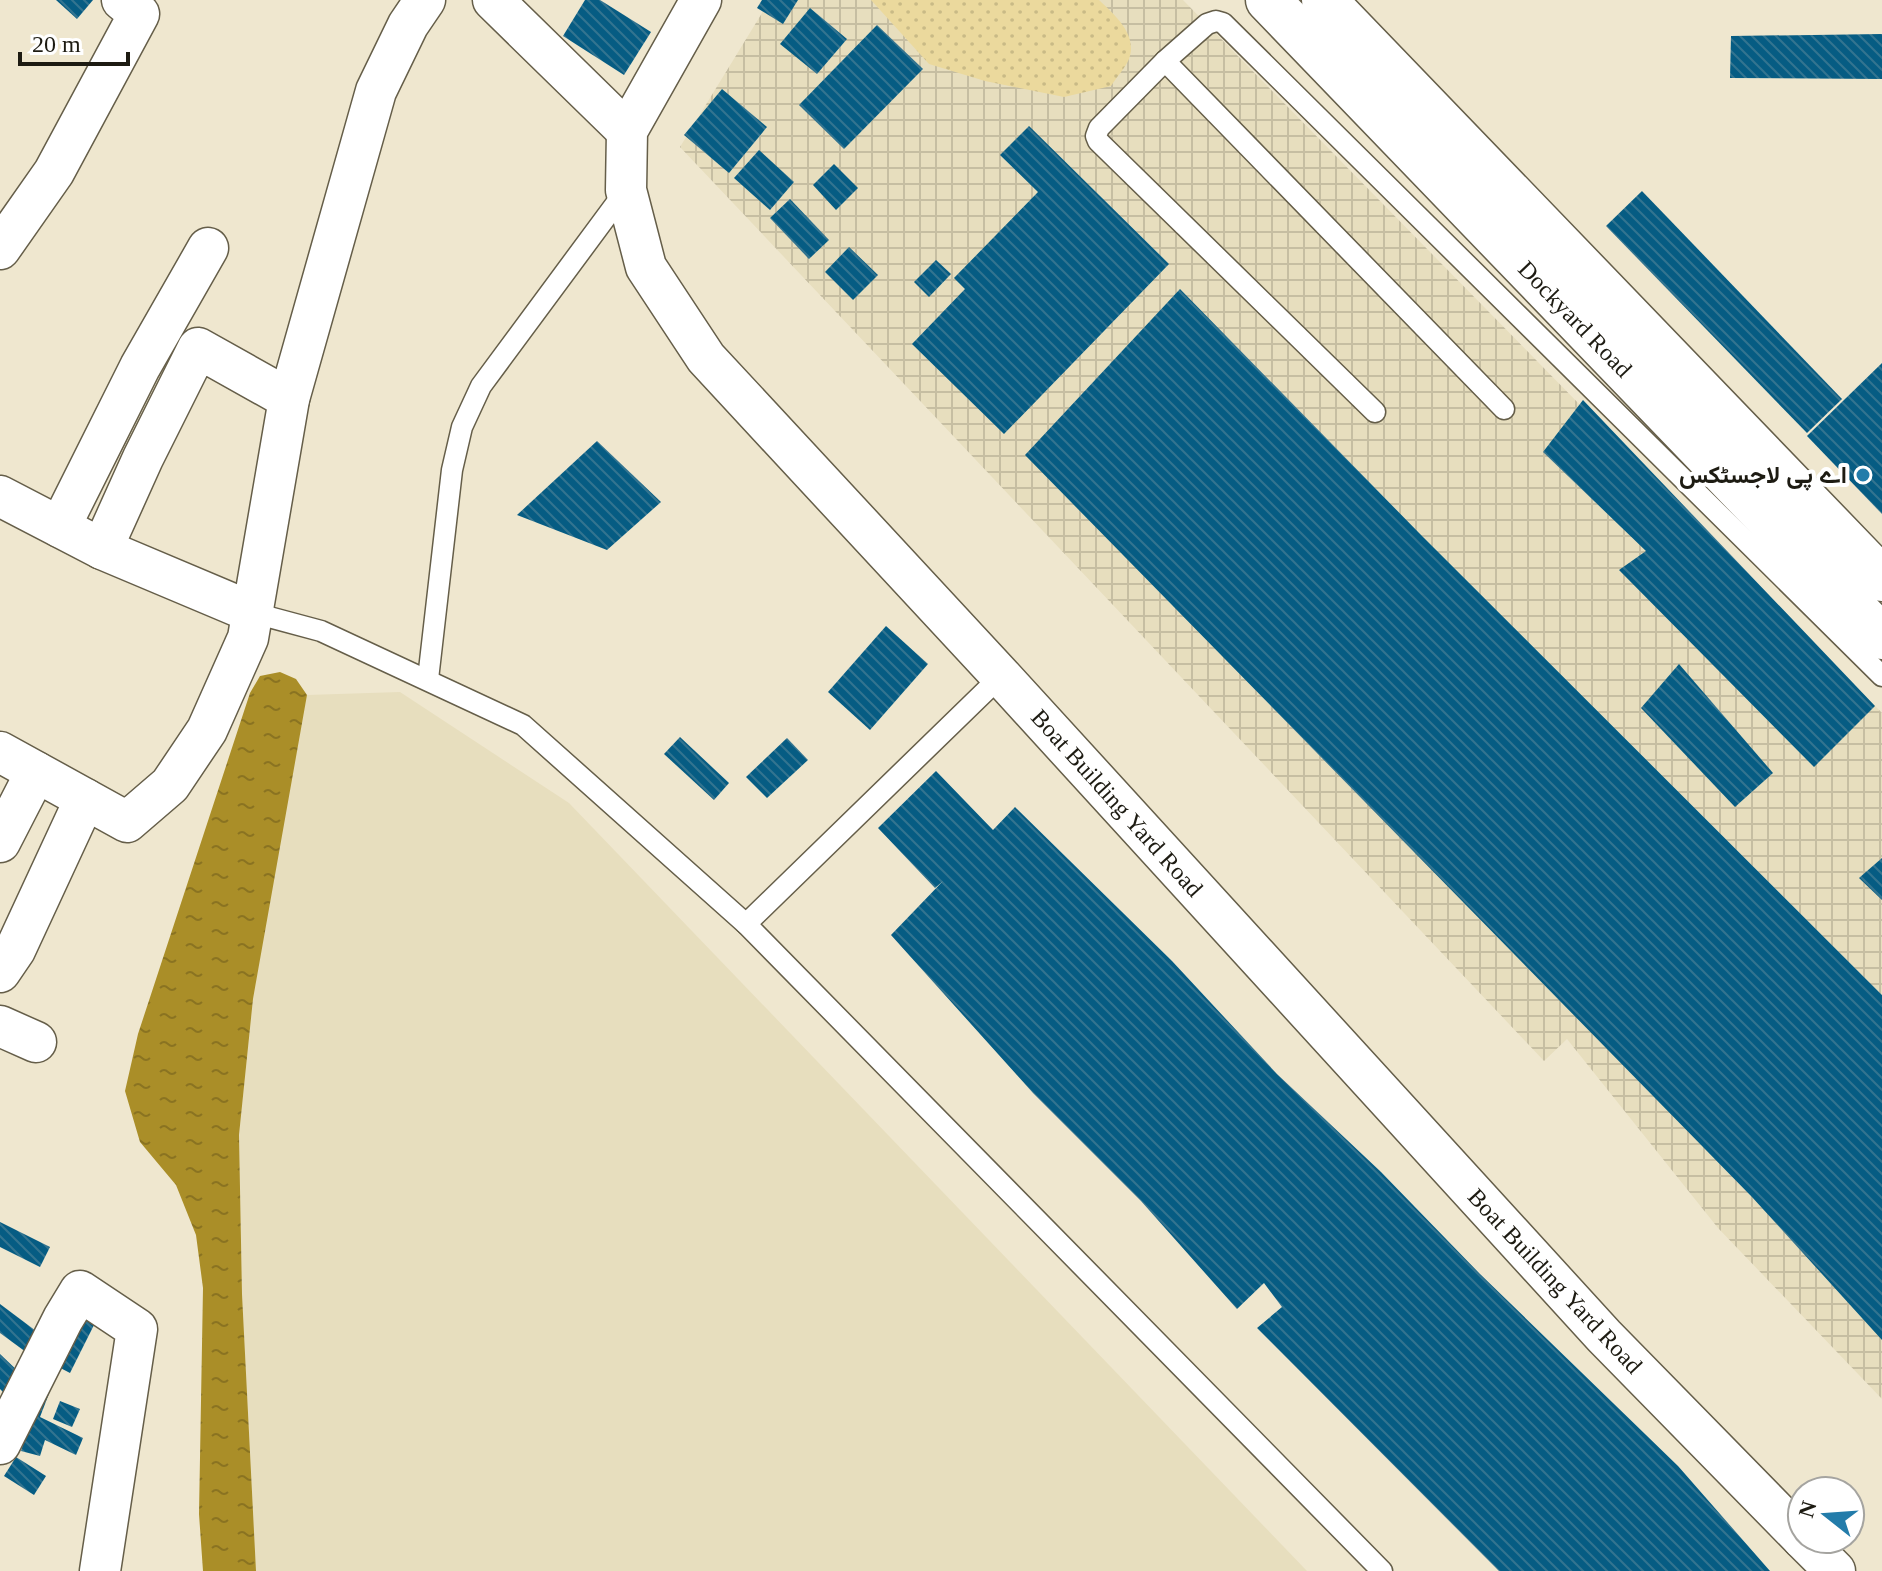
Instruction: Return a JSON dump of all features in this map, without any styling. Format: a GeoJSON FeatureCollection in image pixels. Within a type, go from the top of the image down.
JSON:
{"type":"FeatureCollection","features":[{"type":"Feature","properties":{"kind":"street"},"geometry":{"type":"LineString","coordinates":[[0,249],[54,172],[139,14],[122,0]]}},
{"type":"Feature","properties":{"kind":"street"},"geometry":{"type":"LineString","coordinates":[[0,752],[127,822],[170,785],[207,730],[257,613],[289,399],[376,91],[408,25],[425,0]]}},
{"type":"Feature","properties":{"kind":"street"},"geometry":{"type":"LineString","coordinates":[[493,0],[627,131]]}},
{"type":"Feature","properties":{"kind":"street","name":"Boat Building Yard Road"},"geometry":{"type":"LineString","coordinates":[[701,0],[627,131],[626,190],[646,267],[706,358],[1604,1336],[1786,1521]]}},
{"type":"Feature","properties":{"kind":"street","name":"Dockyard Road"},"geometry":{"type":"LineString","coordinates":[[1268,0],[1882,637]]}},
{"type":"Feature","properties":{"kind":"street","name":"Dockyard Road"},"geometry":{"type":"LineString","coordinates":[[1324,0],[1882,579]]}},
{"type":"Feature","properties":{"kind":"street"},"geometry":{"type":"LineString","coordinates":[[60,527],[140,367],[208,248]]}},
{"type":"Feature","properties":{"kind":"street"},"geometry":{"type":"LineString","coordinates":[[102,549],[198,348],[289,399]]}},
{"type":"Feature","properties":{"kind":"street"},"geometry":{"type":"LineString","coordinates":[[0,496],[102,549],[257,613]]}},
{"type":"Feature","properties":{"kind":"street"},"geometry":{"type":"LineString","coordinates":[[0,842],[36,772]]}},
{"type":"Feature","properties":{"kind":"street"},"geometry":{"type":"LineString","coordinates":[[0,972],[15,950],[85,799]]}},
{"type":"Feature","properties":{"kind":"street"},"geometry":{"type":"LineString","coordinates":[[0,1026],[36,1042]]}},
{"type":"Feature","properties":{"kind":"street"},"geometry":{"type":"LineString","coordinates":[[0,1444],[80,1291],[137,1329],[100,1571]]}},
{"type":"Feature","properties":{"kind":"street","name":"Boat Building Yard Road"},"geometry":{"type":"LineString","coordinates":[[1819,1555],[1835,1571]]}},
{"type":"Feature","properties":{"kind":"lane"},"geometry":{"type":"LineString","coordinates":[[1375,412],[1098,141],[1099,128],[1165,61],[1207,24],[1216,21],[1223,23],[1882,676]]}},
{"type":"Feature","properties":{"kind":"lane"},"geometry":{"type":"LineString","coordinates":[[1165,61],[1504,409]]}},
{"type":"Feature","properties":{"kind":"lane"},"geometry":{"type":"LineString","coordinates":[[428,679],[452,470],[462,427],[481,386],[626,190]]}},
{"type":"Feature","properties":{"kind":"lane"},"geometry":{"type":"LineString","coordinates":[[257,613],[321,631],[523,725],[746,924],[1382,1571]]}},
{"type":"Feature","properties":{"kind":"lane"},"geometry":{"type":"LineString","coordinates":[[746,924],[1001,676]]}},
{"type":"Feature","properties":{"kind":"shaded area"},"geometry":{"type":"Polygon","coordinates":[[[770,0],[1183,0],[1882,713],[1882,1399],[1718,1228],[1567,1039],[1544,1061],[680,147],[770,0]]]}},
{"type":"Feature","properties":{"kind":"shaded area"},"geometry":{"type":"Polygon","coordinates":[[[871,0],[1099,0],[1123,26],[1131,50],[1129,59],[1111,86],[1064,97],[985,81],[929,64],[871,0]]]}},
{"type":"Feature","properties":{"kind":"shaded area"},"geometry":{"type":"Polygon","coordinates":[[[400,692],[569,803],[1307,1571],[256,1571],[242,1294],[239,1135],[253,999],[307,695],[400,692]]]}},
{"type":"Feature","properties":{"kind":"water"},"geometry":{"type":"Polygon","coordinates":[[[280,672],[296,679],[307,695],[253,999],[239,1135],[242,1294],[256,1571],[203,1571],[199,1514],[203,1288],[196,1235],[176,1185],[140,1142],[125,1091],[138,1034],[250,693],[260,676],[280,672]]]}},
{"type":"Feature","properties":{"kind":"building"},"geometry":{"type":"Polygon","coordinates":[[[56,0],[93,0],[77,19],[56,0]]]}},
{"type":"Feature","properties":{"kind":"building"},"geometry":{"type":"Polygon","coordinates":[[[585,0],[600,0],[651,32],[624,75],[563,36],[585,0]]]}},
{"type":"Feature","properties":{"kind":"building"},"geometry":{"type":"Polygon","coordinates":[[[762,0],[798,0],[783,24],[757,8],[762,0]]]}},
{"type":"Feature","properties":{"kind":"building"},"geometry":{"type":"Polygon","coordinates":[[[810,8],[847,39],[817,74],[780,44],[810,8]]]}},
{"type":"Feature","properties":{"kind":"building"},"geometry":{"type":"Polygon","coordinates":[[[877,25],[923,69],[844,149],[799,105],[877,25]]]}},
{"type":"Feature","properties":{"kind":"building"},"geometry":{"type":"Polygon","coordinates":[[[1882,34],[1882,79],[1730,78],[1731,36],[1882,34]]]}},
{"type":"Feature","properties":{"kind":"building"},"geometry":{"type":"Polygon","coordinates":[[[722,89],[767,127],[729,173],[684,135],[722,89]]]}},
{"type":"Feature","properties":{"kind":"building"},"geometry":{"type":"Polygon","coordinates":[[[1029,126],[1169,264],[1004,434],[912,344],[965,289],[954,278],[1038,192],[1000,155],[1029,126]]]}},
{"type":"Feature","properties":{"kind":"building"},"geometry":{"type":"Polygon","coordinates":[[[759,150],[794,182],[770,210],[734,178],[759,150]]]}},
{"type":"Feature","properties":{"kind":"building"},"geometry":{"type":"Polygon","coordinates":[[[834,164],[858,188],[836,210],[813,185],[834,164]]]}},
{"type":"Feature","properties":{"kind":"building"},"geometry":{"type":"Polygon","coordinates":[[[1642,191],[1842,399],[1807,433],[1606,226],[1642,191]]]}},
{"type":"Feature","properties":{"kind":"building"},"geometry":{"type":"Polygon","coordinates":[[[790,199],[829,240],[809,259],[770,218],[790,199]]]}},
{"type":"Feature","properties":{"kind":"building"},"geometry":{"type":"Polygon","coordinates":[[[849,247],[878,275],[853,300],[825,272],[849,247]]]}},
{"type":"Feature","properties":{"kind":"building"},"geometry":{"type":"Polygon","coordinates":[[[936,260],[951,274],[929,297],[914,282],[936,260]]]}},
{"type":"Feature","properties":{"kind":"building"},"geometry":{"type":"Polygon","coordinates":[[[1180,289],[1423,537],[1882,995],[1882,1340],[1752,1197],[1025,455],[1180,289]]]}},
{"type":"Feature","properties":{"kind":"building","name":"اے پی لاجسٹکس"},"geometry":{"type":"Polygon","coordinates":[[[1882,363],[1882,514],[1807,436],[1882,363]]]}},
{"type":"Feature","properties":{"kind":"building"},"geometry":{"type":"Polygon","coordinates":[[[1583,400],[1875,706],[1814,767],[1619,570],[1646,551],[1543,452],[1583,400]]]}},
{"type":"Feature","properties":{"kind":"building"},"geometry":{"type":"Polygon","coordinates":[[[597,441],[661,502],[607,550],[517,515],[597,441]]]}},
{"type":"Feature","properties":{"kind":"building"},"geometry":{"type":"Polygon","coordinates":[[[886,626],[928,664],[870,730],[828,692],[886,626]]]}},
{"type":"Feature","properties":{"kind":"building"},"geometry":{"type":"Polygon","coordinates":[[[1679,664],[1773,773],[1735,807],[1641,708],[1679,664]]]}},
{"type":"Feature","properties":{"kind":"building"},"geometry":{"type":"Polygon","coordinates":[[[680,737],[729,783],[714,800],[664,754],[680,737]]]}},
{"type":"Feature","properties":{"kind":"building"},"geometry":{"type":"Polygon","coordinates":[[[787,738],[808,760],[767,798],[746,777],[787,738]]]}},
{"type":"Feature","properties":{"kind":"building"},"geometry":{"type":"Polygon","coordinates":[[[936,771],[993,830],[1015,807],[1172,961],[1277,1074],[1381,1172],[1480,1274],[1678,1466],[1770,1571],[1499,1571],[1257,1328],[1282,1307],[1264,1283],[1237,1309],[1141,1201],[1033,1093],[891,935],[943,881],[935,888],[878,828],[936,771]]]}},
{"type":"Feature","properties":{"kind":"building"},"geometry":{"type":"Polygon","coordinates":[[[1882,858],[1882,900],[1859,878],[1882,858]]]}},
{"type":"Feature","properties":{"kind":"building"},"geometry":{"type":"Polygon","coordinates":[[[0,1222],[50,1247],[40,1267],[0,1247],[0,1222]]]}},
{"type":"Feature","properties":{"kind":"building"},"geometry":{"type":"Polygon","coordinates":[[[0,1304],[44,1337],[30,1355],[0,1333],[0,1304]]]}},
{"type":"Feature","properties":{"kind":"building"},"geometry":{"type":"Polygon","coordinates":[[[76,1309],[97,1319],[70,1373],[49,1362],[76,1309]]]}},
{"type":"Feature","properties":{"kind":"building"},"geometry":{"type":"Polygon","coordinates":[[[0,1354],[22,1375],[4,1393],[0,1389],[0,1354]]]}},
{"type":"Feature","properties":{"kind":"building"},"geometry":{"type":"Polygon","coordinates":[[[34,1385],[50,1391],[40,1417],[83,1438],[76,1455],[45,1440],[40,1456],[21,1451],[34,1385]]]}},
{"type":"Feature","properties":{"kind":"building"},"geometry":{"type":"Polygon","coordinates":[[[60,1401],[80,1409],[72,1427],[53,1419],[60,1401]]]}},
{"type":"Feature","properties":{"kind":"building"},"geometry":{"type":"Polygon","coordinates":[[[16,1457],[46,1476],[34,1495],[4,1476],[16,1457]]]}},
{"type":"Feature","properties":{"kind":"place","name":"اے پی لاجسٹکس"},"geometry":{"type":"Point","coordinates":[1863,475]}}]}
